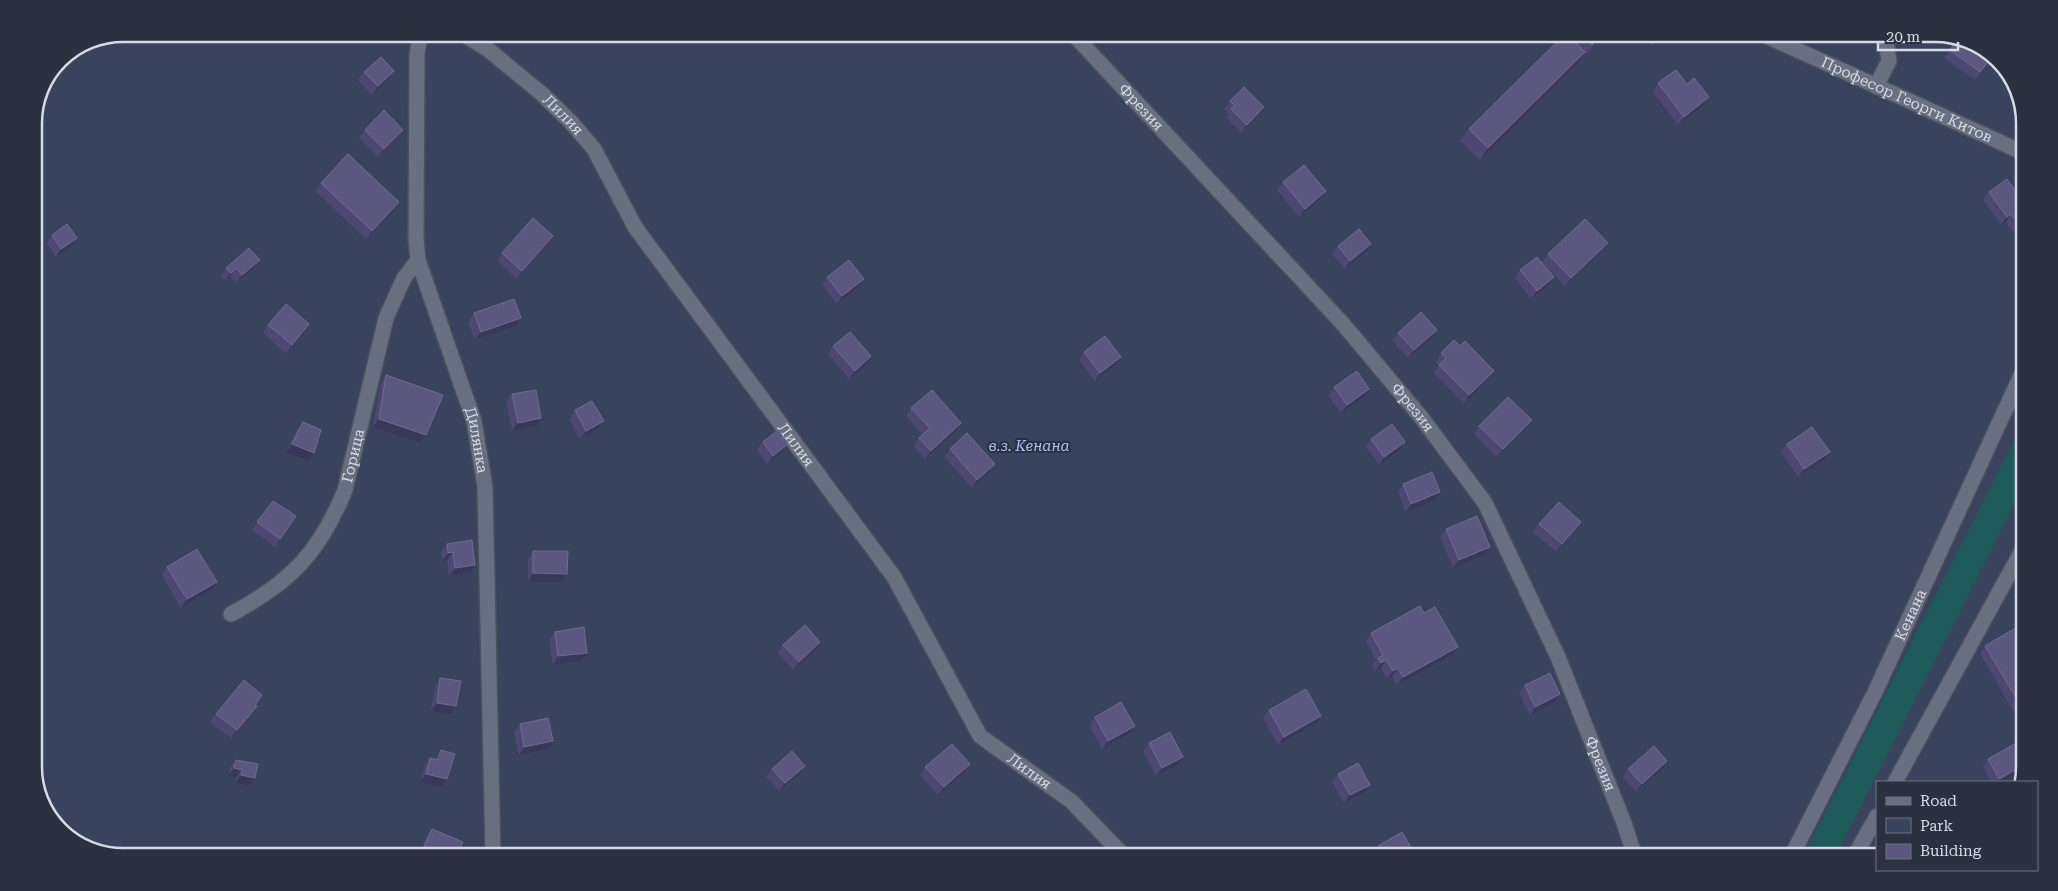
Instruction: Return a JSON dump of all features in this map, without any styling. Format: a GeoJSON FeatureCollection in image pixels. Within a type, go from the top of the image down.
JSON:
{"type":"FeatureCollection","features":[{"type":"Feature","properties":{"kind":"street","name":"Дилянка"},"geometry":{"type":"LineString","coordinates":[[419,42],[417,55],[416,239],[418,260],[474,421],[485,487],[493,848]]}},
{"type":"Feature","properties":{"kind":"street","name":"Лилия"},"geometry":{"type":"LineString","coordinates":[[476,42],[490,51],[542,94],[570,121],[594,149],[635,227],[894,577],[980,736],[1071,800],[1116,848]]}},
{"type":"Feature","properties":{"kind":"street","name":"Фрезия"},"geometry":{"type":"LineString","coordinates":[[1080,42],[1343,324],[1421,417],[1485,503],[1558,657],[1624,823],[1632,848]]}},
{"type":"Feature","properties":{"kind":"street","name":"Професор Георги Китов"},"geometry":{"type":"LineString","coordinates":[[1780,42],[2015,148]]}},
{"type":"Feature","properties":{"kind":"street"},"geometry":{"type":"LineString","coordinates":[[1876,86],[1888,61],[1886,42]]}},
{"type":"Feature","properties":{"kind":"street","name":"Горица"},"geometry":{"type":"LineString","coordinates":[[231,614],[262,598],[293,573],[317,544],[335,513],[345,490],[386,318],[404,278],[418,260]]}},
{"type":"Feature","properties":{"kind":"street","name":"Кенана"},"geometry":{"type":"LineString","coordinates":[[1796,848],[1876,690],[2015,388]]}},
{"type":"Feature","properties":{"kind":"street"},"geometry":{"type":"LineString","coordinates":[[1896,781],[2016,561]]}},
{"type":"Feature","properties":{"kind":"street"},"geometry":{"type":"LineString","coordinates":[[1859,848],[1876,818]]}},
{"type":"Feature","properties":{"kind":"green space","name":"в.з. Кенана"},"geometry":{"type":"Polygon","coordinates":[[[123,42],[1935,42],[1951,44],[1966,49],[1984,59],[2002,78],[2011,97],[2015,118],[2016,768],[2014,781],[1876,781],[1876,848],[123,848],[107,847],[92,842],[74,832],[59,817],[47,794],[43,773],[43,118],[45,102],[59,74],[83,53],[97,47],[123,42]]]}},
{"type":"Feature","properties":{"kind":"building"},"geometry":{"type":"Polygon","coordinates":[[[1557,42],[1575,42],[1585,52],[1488,148],[1469,129],[1557,42]]]}},
{"type":"Feature","properties":{"kind":"building"},"geometry":{"type":"Polygon","coordinates":[[[1953,45],[1975,53],[1988,62],[1980,72],[1950,50],[1953,45]]]}},
{"type":"Feature","properties":{"kind":"building"},"geometry":{"type":"Polygon","coordinates":[[[381,57],[394,71],[378,86],[364,72],[381,57]]]}},
{"type":"Feature","properties":{"kind":"building"},"geometry":{"type":"Polygon","coordinates":[[[1676,70],[1687,84],[1694,78],[1709,97],[1684,117],[1658,83],[1676,70]]]}},
{"type":"Feature","properties":{"kind":"building"},"geometry":{"type":"Polygon","coordinates":[[[1244,87],[1264,107],[1247,125],[1231,109],[1235,106],[1230,101],[1244,87]]]}},
{"type":"Feature","properties":{"kind":"building"},"geometry":{"type":"Polygon","coordinates":[[[384,110],[403,130],[384,149],[365,130],[384,110]]]}},
{"type":"Feature","properties":{"kind":"building"},"geometry":{"type":"Polygon","coordinates":[[[348,154],[399,202],[372,231],[321,183],[348,154]]]}},
{"type":"Feature","properties":{"kind":"building"},"geometry":{"type":"Polygon","coordinates":[[[1304,165],[1326,191],[1305,209],[1283,182],[1304,165]]]}},
{"type":"Feature","properties":{"kind":"building"},"geometry":{"type":"Polygon","coordinates":[[[2007,179],[2015,190],[2015,219],[2011,214],[2007,217],[1989,192],[2007,179]]]}},
{"type":"Feature","properties":{"kind":"building"},"geometry":{"type":"Polygon","coordinates":[[[533,218],[553,236],[522,271],[502,253],[533,218]]]}},
{"type":"Feature","properties":{"kind":"building"},"geometry":{"type":"Polygon","coordinates":[[[1585,219],[1608,243],[1571,278],[1548,254],[1585,219]]]}},
{"type":"Feature","properties":{"kind":"building"},"geometry":{"type":"Polygon","coordinates":[[[67,224],[77,238],[61,249],[52,235],[67,224]]]}},
{"type":"Feature","properties":{"kind":"building"},"geometry":{"type":"Polygon","coordinates":[[[1359,229],[1371,244],[1350,261],[1338,246],[1359,229]]]}},
{"type":"Feature","properties":{"kind":"building"},"geometry":{"type":"Polygon","coordinates":[[[249,248],[260,260],[242,275],[236,268],[231,273],[226,268],[249,248]]]}},
{"type":"Feature","properties":{"kind":"building"},"geometry":{"type":"Polygon","coordinates":[[[1537,257],[1554,277],[1537,291],[1520,270],[1537,257]]]}},
{"type":"Feature","properties":{"kind":"building"},"geometry":{"type":"Polygon","coordinates":[[[849,260],[864,279],[842,296],[827,277],[849,260]]]}},
{"type":"Feature","properties":{"kind":"building"},"geometry":{"type":"Polygon","coordinates":[[[514,299],[521,318],[481,332],[474,313],[514,299]]]}},
{"type":"Feature","properties":{"kind":"building"},"geometry":{"type":"Polygon","coordinates":[[[286,304],[309,324],[292,345],[268,325],[286,304]]]}},
{"type":"Feature","properties":{"kind":"building"},"geometry":{"type":"Polygon","coordinates":[[[1421,312],[1437,330],[1414,350],[1398,333],[1421,312]]]}},
{"type":"Feature","properties":{"kind":"building"},"geometry":{"type":"Polygon","coordinates":[[[850,332],[871,356],[855,371],[833,346],[850,332]]]}},
{"type":"Feature","properties":{"kind":"building"},"geometry":{"type":"Polygon","coordinates":[[[1105,336],[1121,357],[1100,373],[1084,352],[1105,336]]]}},
{"type":"Feature","properties":{"kind":"building"},"geometry":{"type":"Polygon","coordinates":[[[1454,340],[1460,346],[1465,341],[1494,371],[1469,395],[1439,365],[1446,358],[1441,353],[1454,340]]]}},
{"type":"Feature","properties":{"kind":"building"},"geometry":{"type":"Polygon","coordinates":[[[1357,371],[1369,389],[1347,405],[1334,387],[1357,371]]]}},
{"type":"Feature","properties":{"kind":"building"},"geometry":{"type":"Polygon","coordinates":[[[386,375],[443,395],[426,435],[379,419],[386,375]]]}},
{"type":"Feature","properties":{"kind":"building"},"geometry":{"type":"Polygon","coordinates":[[[536,390],[541,418],[518,423],[512,394],[536,390]]]}},
{"type":"Feature","properties":{"kind":"building"},"geometry":{"type":"Polygon","coordinates":[[[932,390],[961,423],[931,451],[919,438],[930,428],[911,408],[932,390]]]}},
{"type":"Feature","properties":{"kind":"building"},"geometry":{"type":"Polygon","coordinates":[[[1508,397],[1532,420],[1503,449],[1479,426],[1508,397]]]}},
{"type":"Feature","properties":{"kind":"building"},"geometry":{"type":"Polygon","coordinates":[[[592,401],[604,421],[586,431],[575,410],[592,401]]]}},
{"type":"Feature","properties":{"kind":"building"},"geometry":{"type":"Polygon","coordinates":[[[303,422],[321,430],[314,453],[292,444],[303,422]]]}},
{"type":"Feature","properties":{"kind":"building"},"geometry":{"type":"Polygon","coordinates":[[[1392,424],[1405,442],[1384,457],[1371,439],[1392,424]]]}},
{"type":"Feature","properties":{"kind":"building"},"geometry":{"type":"Polygon","coordinates":[[[1812,427],[1830,452],[1804,469],[1787,444],[1812,427]]]}},
{"type":"Feature","properties":{"kind":"building"},"geometry":{"type":"Polygon","coordinates":[[[778,430],[788,444],[773,456],[763,442],[778,430]]]}},
{"type":"Feature","properties":{"kind":"building"},"geometry":{"type":"Polygon","coordinates":[[[967,433],[995,464],[977,480],[950,449],[967,433]]]}},
{"type":"Feature","properties":{"kind":"building"},"geometry":{"type":"Polygon","coordinates":[[[1432,472],[1440,492],[1411,504],[1403,484],[1432,472]]]}},
{"type":"Feature","properties":{"kind":"building"},"geometry":{"type":"Polygon","coordinates":[[[273,501],[296,516],[280,539],[257,522],[273,501]]]}},
{"type":"Feature","properties":{"kind":"building"},"geometry":{"type":"Polygon","coordinates":[[[1559,502],[1581,522],[1562,544],[1539,524],[1559,502]]]}},
{"type":"Feature","properties":{"kind":"building"},"geometry":{"type":"Polygon","coordinates":[[[1477,516],[1490,547],[1459,560],[1446,529],[1477,516]]]}},
{"type":"Feature","properties":{"kind":"building"},"geometry":{"type":"Polygon","coordinates":[[[472,540],[475,565],[455,568],[453,552],[448,553],[447,544],[472,540]]]}},
{"type":"Feature","properties":{"kind":"building"},"geometry":{"type":"Polygon","coordinates":[[[197,549],[217,582],[187,599],[167,567],[197,549]]]}},
{"type":"Feature","properties":{"kind":"building"},"geometry":{"type":"Polygon","coordinates":[[[533,551],[568,551],[567,574],[533,573],[533,551]]]}},
{"type":"Feature","properties":{"kind":"building"},"geometry":{"type":"Polygon","coordinates":[[[1420,606],[1424,613],[1435,607],[1458,647],[1403,677],[1398,668],[1393,671],[1386,660],[1381,663],[1378,658],[1383,655],[1371,633],[1420,606]]]}},
{"type":"Feature","properties":{"kind":"building"},"geometry":{"type":"Polygon","coordinates":[[[805,625],[820,642],[799,662],[783,645],[805,625]]]}},
{"type":"Feature","properties":{"kind":"building"},"geometry":{"type":"Polygon","coordinates":[[[584,627],[587,653],[558,656],[555,632],[584,627]]]}},
{"type":"Feature","properties":{"kind":"building"},"geometry":{"type":"Polygon","coordinates":[[[2016,628],[2016,697],[1985,646],[2016,628]]]}},
{"type":"Feature","properties":{"kind":"building"},"geometry":{"type":"Polygon","coordinates":[[[1550,673],[1560,694],[1535,707],[1525,685],[1550,673]]]}},
{"type":"Feature","properties":{"kind":"building"},"geometry":{"type":"Polygon","coordinates":[[[440,678],[461,681],[456,706],[437,703],[440,678]]]}},
{"type":"Feature","properties":{"kind":"building"},"geometry":{"type":"Polygon","coordinates":[[[244,680],[262,695],[255,705],[257,706],[237,730],[216,714],[244,680]]]}},
{"type":"Feature","properties":{"kind":"building"},"geometry":{"type":"Polygon","coordinates":[[[1306,689],[1321,716],[1284,737],[1269,710],[1306,689]]]}},
{"type":"Feature","properties":{"kind":"building"},"geometry":{"type":"Polygon","coordinates":[[[1121,702],[1135,726],[1108,741],[1095,717],[1121,702]]]}},
{"type":"Feature","properties":{"kind":"building"},"geometry":{"type":"Polygon","coordinates":[[[548,718],[553,741],[524,747],[520,724],[548,718]]]}},
{"type":"Feature","properties":{"kind":"building"},"geometry":{"type":"Polygon","coordinates":[[[1170,732],[1183,757],[1162,768],[1149,743],[1170,732]]]}},
{"type":"Feature","properties":{"kind":"building"},"geometry":{"type":"Polygon","coordinates":[[[2016,743],[2016,770],[1999,779],[1988,759],[2016,743]]]}},
{"type":"Feature","properties":{"kind":"building"},"geometry":{"type":"Polygon","coordinates":[[[952,744],[970,764],[944,787],[925,767],[952,744]]]}},
{"type":"Feature","properties":{"kind":"building"},"geometry":{"type":"Polygon","coordinates":[[[1654,746],[1667,761],[1642,784],[1628,769],[1654,746]]]}},
{"type":"Feature","properties":{"kind":"building"},"geometry":{"type":"Polygon","coordinates":[[[441,750],[455,754],[447,779],[426,774],[430,758],[438,760],[441,750]]]}},
{"type":"Feature","properties":{"kind":"building"},"geometry":{"type":"Polygon","coordinates":[[[792,751],[805,766],[785,783],[772,769],[792,751]]]}},
{"type":"Feature","properties":{"kind":"building"},"geometry":{"type":"Polygon","coordinates":[[[236,760],[258,764],[255,778],[241,775],[242,770],[234,768],[236,760]]]}},
{"type":"Feature","properties":{"kind":"building"},"geometry":{"type":"Polygon","coordinates":[[[1358,763],[1370,785],[1350,795],[1338,774],[1358,763]]]}},
{"type":"Feature","properties":{"kind":"building"},"geometry":{"type":"Polygon","coordinates":[[[432,829],[463,842],[461,848],[423,848],[432,829]]]}},
{"type":"Feature","properties":{"kind":"building"},"geometry":{"type":"Polygon","coordinates":[[[1402,832],[1411,848],[1379,848],[1378,846],[1402,832]]]}},
{"type":"Feature","properties":{"kind":"waterway"},"geometry":{"type":"LineString","coordinates":[[1824,848],[2016,470]]}}]}
